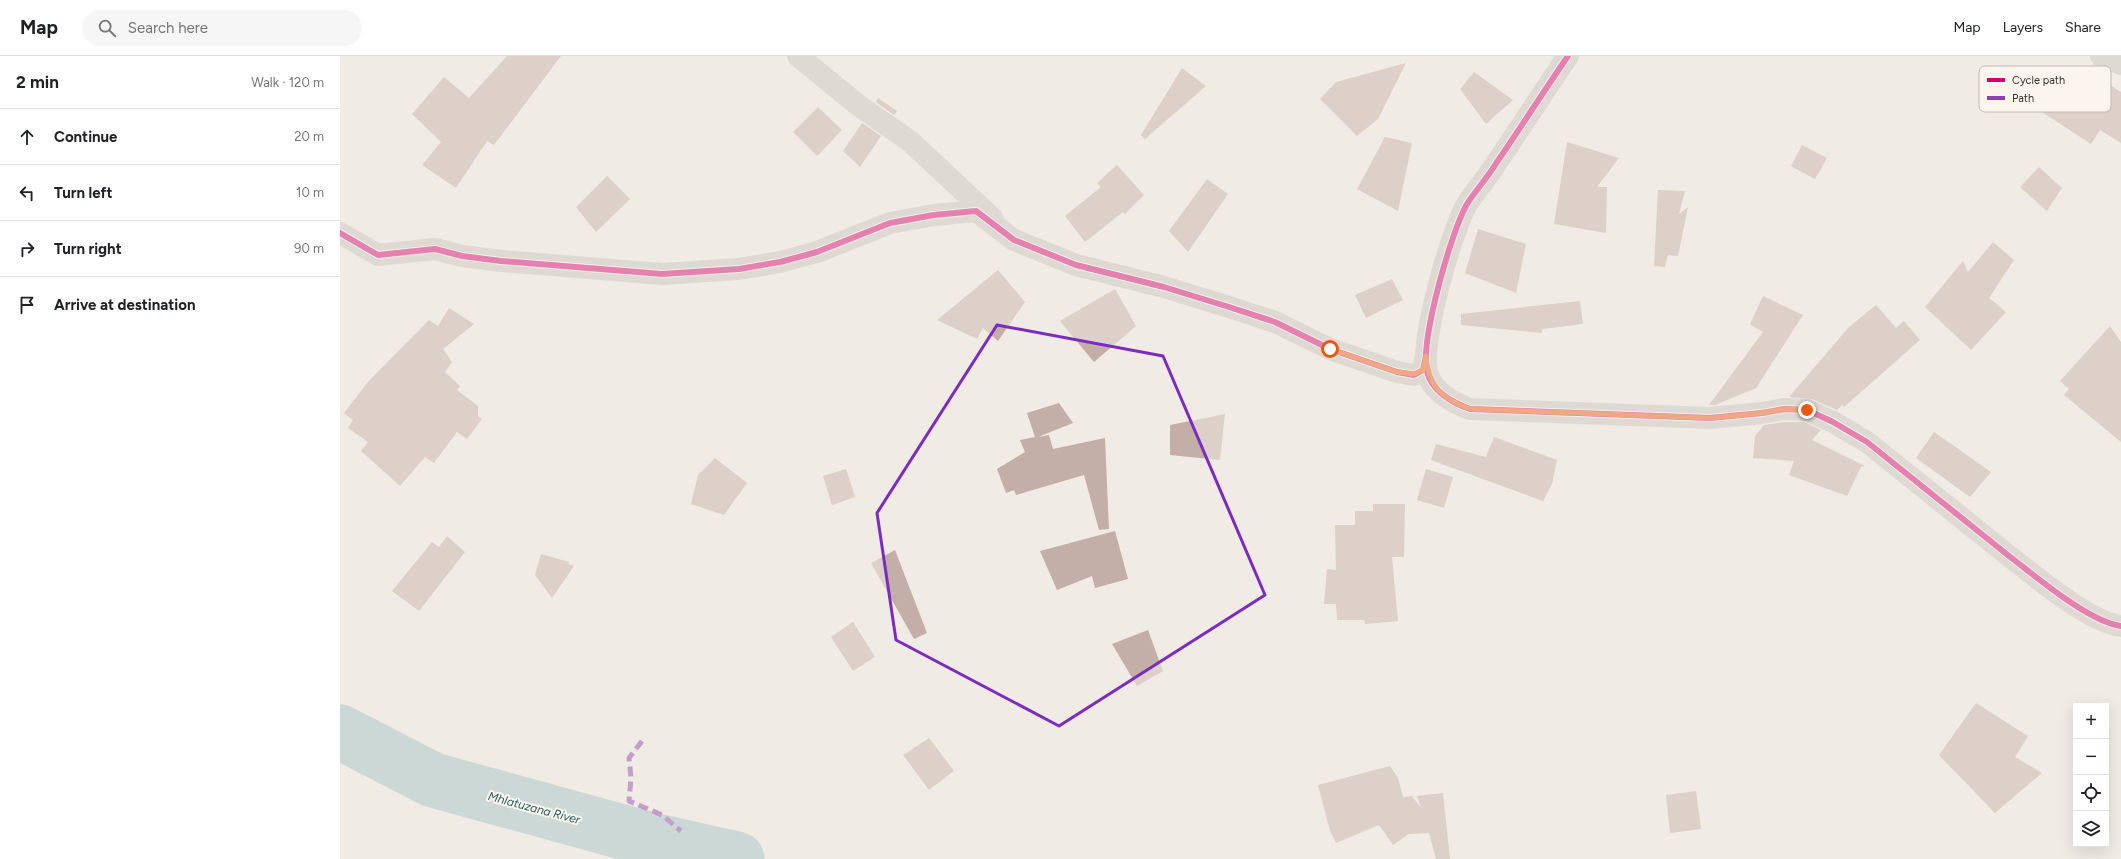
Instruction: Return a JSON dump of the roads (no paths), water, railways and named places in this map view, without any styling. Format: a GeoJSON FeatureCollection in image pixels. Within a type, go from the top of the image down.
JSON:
{"type":"FeatureCollection","features":[{"type":"Feature","properties":{"kind":"street"},"geometry":{"type":"LineString","coordinates":[[798,56],[858,105],[911,142],[958,184],[1014,240]]}},
{"type":"Feature","properties":{"kind":"street"},"geometry":{"type":"LineString","coordinates":[[340,232],[378,255],[435,249],[462,256],[501,262],[662,274],[739,269],[780,262],[817,252],[890,224],[934,215],[976,211],[1014,240],[1076,265],[1164,287],[1275,322],[1330,349],[1397,372],[1414,374],[1423,370],[1443,266],[1467,205],[1568,56]]}},
{"type":"Feature","properties":{"kind":"street"},"geometry":{"type":"LineString","coordinates":[[2101,56],[2121,64]]}},
{"type":"Feature","properties":{"kind":"street"},"geometry":{"type":"LineString","coordinates":[[1426,356],[1427,372],[1435,387],[1452,402],[1470,409],[1710,418],[1762,413],[1784,409],[1807,410],[1833,422],[1867,442],[2052,590],[2097,618],[2112,625],[2121,626]]}},
{"type":"Feature","properties":{"kind":"waterway","name":"Mhlatuzana River"},"geometry":{"type":"LineString","coordinates":[[340,732],[433,780],[648,839],[737,859]]}}]}
